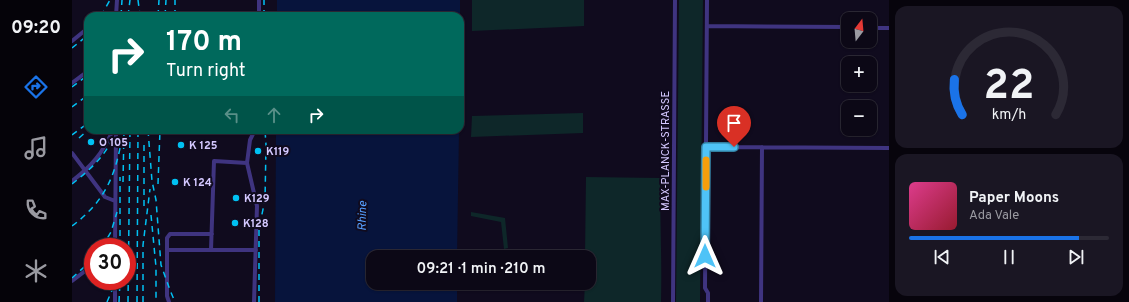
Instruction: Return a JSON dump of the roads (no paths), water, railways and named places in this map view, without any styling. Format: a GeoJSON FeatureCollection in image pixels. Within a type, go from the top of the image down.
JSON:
{"type":"FeatureCollection","features":[{"type":"Feature","properties":{"kind":"street"},"geometry":{"type":"LineString","coordinates":[[116,12],[117,0]]}},
{"type":"Feature","properties":{"kind":"street"},"geometry":{"type":"LineString","coordinates":[[259,0],[259,12]]}},
{"type":"Feature","properties":{"kind":"street","name":"MAX-PLANCK-STRASSE"},"geometry":{"type":"LineString","coordinates":[[673,302],[675,0]]}},
{"type":"Feature","properties":{"kind":"street"},"geometry":{"type":"LineString","coordinates":[[707,0],[705,288],[708,294],[708,302]]}},
{"type":"Feature","properties":{"kind":"street"},"geometry":{"type":"LineString","coordinates":[[707,26],[841,27]]}},
{"type":"Feature","properties":{"kind":"street"},"geometry":{"type":"LineString","coordinates":[[877,28],[889,28]]}},
{"type":"Feature","properties":{"kind":"street"},"geometry":{"type":"LineString","coordinates":[[72,41],[84,31]]}},
{"type":"Feature","properties":{"kind":"street"},"geometry":{"type":"LineString","coordinates":[[72,83],[84,74]]}},
{"type":"Feature","properties":{"kind":"street"},"geometry":{"type":"LineString","coordinates":[[72,181],[85,171],[98,157],[111,134]]}},
{"type":"Feature","properties":{"kind":"street"},"geometry":{"type":"LineString","coordinates":[[115,238],[116,134]]}},
{"type":"Feature","properties":{"kind":"street"},"geometry":{"type":"LineString","coordinates":[[253,134],[250,140],[247,162],[257,206],[254,302]]}},
{"type":"Feature","properties":{"kind":"street"},"geometry":{"type":"LineString","coordinates":[[706,147],[889,148]]}},
{"type":"Feature","properties":{"kind":"street"},"geometry":{"type":"LineString","coordinates":[[761,302],[762,147]]}},
{"type":"Feature","properties":{"kind":"street"},"geometry":{"type":"LineString","coordinates":[[72,153],[105,197],[115,201]]}},
{"type":"Feature","properties":{"kind":"street"},"geometry":{"type":"LineString","coordinates":[[211,250],[214,161],[247,162]]}},
{"type":"Feature","properties":{"kind":"street"},"geometry":{"type":"LineString","coordinates":[[169,302],[167,296],[167,238],[170,234],[212,234]]}},
{"type":"Feature","properties":{"kind":"street"},"geometry":{"type":"LineString","coordinates":[[167,250],[256,250]]}},
{"type":"Feature","properties":{"kind":"street"},"geometry":{"type":"LineString","coordinates":[[72,281],[84,271]]}},
{"type":"Feature","properties":{"kind":"street"},"geometry":{"type":"LineString","coordinates":[[114,302],[115,290]]}},
{"type":"Feature","properties":{"kind":"water"},"geometry":{"type":"Polygon","coordinates":[[[277,0],[460,0],[460,12],[277,12],[277,0]]]}},
{"type":"Feature","properties":{"kind":"water","name":"Rhine"},"geometry":{"type":"Polygon","coordinates":[[[276,134],[459,134],[457,250],[366,250],[366,290],[457,290],[457,302],[275,302],[276,134]]]}},
{"type":"Feature","properties":{"kind":"railway"},"geometry":{"type":"LineString","coordinates":[[103,12],[110,0]]}},
{"type":"Feature","properties":{"kind":"railway"},"geometry":{"type":"LineString","coordinates":[[121,12],[122,0]]}},
{"type":"Feature","properties":{"kind":"railway"},"geometry":{"type":"LineString","coordinates":[[128,12],[130,0]]}},
{"type":"Feature","properties":{"kind":"railway"},"geometry":{"type":"LineString","coordinates":[[138,0],[140,12]]}},
{"type":"Feature","properties":{"kind":"railway"},"geometry":{"type":"LineString","coordinates":[[158,12],[159,0]]}},
{"type":"Feature","properties":{"kind":"railway"},"geometry":{"type":"LineString","coordinates":[[165,12],[166,0]]}},
{"type":"Feature","properties":{"kind":"railway"},"geometry":{"type":"LineString","coordinates":[[175,0],[175,12]]}},
{"type":"Feature","properties":{"kind":"railway"},"geometry":{"type":"LineString","coordinates":[[264,0],[264,12]]}},
{"type":"Feature","properties":{"kind":"railway"},"geometry":{"type":"LineString","coordinates":[[72,48],[84,38]]}},
{"type":"Feature","properties":{"kind":"railway"},"geometry":{"type":"LineString","coordinates":[[72,87],[84,78]]}},
{"type":"Feature","properties":{"kind":"railway"},"geometry":{"type":"LineString","coordinates":[[72,107],[84,98]]}},
{"type":"Feature","properties":{"kind":"railway"},"geometry":{"type":"LineString","coordinates":[[72,135],[84,126]]}},
{"type":"Feature","properties":{"kind":"railway"},"geometry":{"type":"LineString","coordinates":[[79,138],[84,134]]}},
{"type":"Feature","properties":{"kind":"railway"},"geometry":{"type":"LineString","coordinates":[[72,184],[86,173],[104,154],[115,134]]}},
{"type":"Feature","properties":{"kind":"railway"},"geometry":{"type":"LineString","coordinates":[[123,182],[124,134]]}},
{"type":"Feature","properties":{"kind":"railway"},"geometry":{"type":"LineString","coordinates":[[128,302],[130,134]]}},
{"type":"Feature","properties":{"kind":"railway"},"geometry":{"type":"LineString","coordinates":[[137,302],[138,134]]}},
{"type":"Feature","properties":{"kind":"railway"},"geometry":{"type":"LineString","coordinates":[[148,134],[152,181],[156,200],[161,265],[175,302]]}},
{"type":"Feature","properties":{"kind":"railway"},"geometry":{"type":"LineString","coordinates":[[158,184],[160,134]]}},
{"type":"Feature","properties":{"kind":"railway"},"geometry":{"type":"LineString","coordinates":[[259,302],[259,228],[265,200],[265,134]]}},
{"type":"Feature","properties":{"kind":"railway"},"geometry":{"type":"LineString","coordinates":[[144,140],[144,206]]}},
{"type":"Feature","properties":{"kind":"railway"},"geometry":{"type":"LineString","coordinates":[[72,226],[90,210],[104,192],[109,183],[120,148]]}},
{"type":"Feature","properties":{"kind":"railway"},"geometry":{"type":"LineString","coordinates":[[120,177],[120,238]]}},
{"type":"Feature","properties":{"kind":"railway"},"geometry":{"type":"LineString","coordinates":[[143,302],[143,245],[150,189]]}},
{"type":"Feature","properties":{"kind":"railway"},"geometry":{"type":"LineString","coordinates":[[107,238],[111,232],[117,212]]}},
{"type":"Feature","properties":{"kind":"railway"},"geometry":{"type":"LineString","coordinates":[[151,215],[156,267],[156,302]]}},
{"type":"Feature","properties":{"kind":"railway"},"geometry":{"type":"LineString","coordinates":[[72,278],[84,267]]}},
{"type":"Feature","properties":{"kind":"railway"},"geometry":{"type":"LineString","coordinates":[[107,302],[112,290]]}},
{"type":"Feature","properties":{"kind":"railway"},"geometry":{"type":"LineString","coordinates":[[119,302],[120,290]]}},
{"type":"Feature","properties":{"kind":"place","name":"O 105"},"geometry":{"type":"Point","coordinates":[91,142]}},
{"type":"Feature","properties":{"kind":"place","name":"K 125"},"geometry":{"type":"Point","coordinates":[181,145]}},
{"type":"Feature","properties":{"kind":"place","name":"K119"},"geometry":{"type":"Point","coordinates":[258,151]}},
{"type":"Feature","properties":{"kind":"place","name":"K 124"},"geometry":{"type":"Point","coordinates":[175,182]}},
{"type":"Feature","properties":{"kind":"place","name":"K129"},"geometry":{"type":"Point","coordinates":[236,198]}},
{"type":"Feature","properties":{"kind":"place","name":"K128"},"geometry":{"type":"Point","coordinates":[235,223]}}]}
